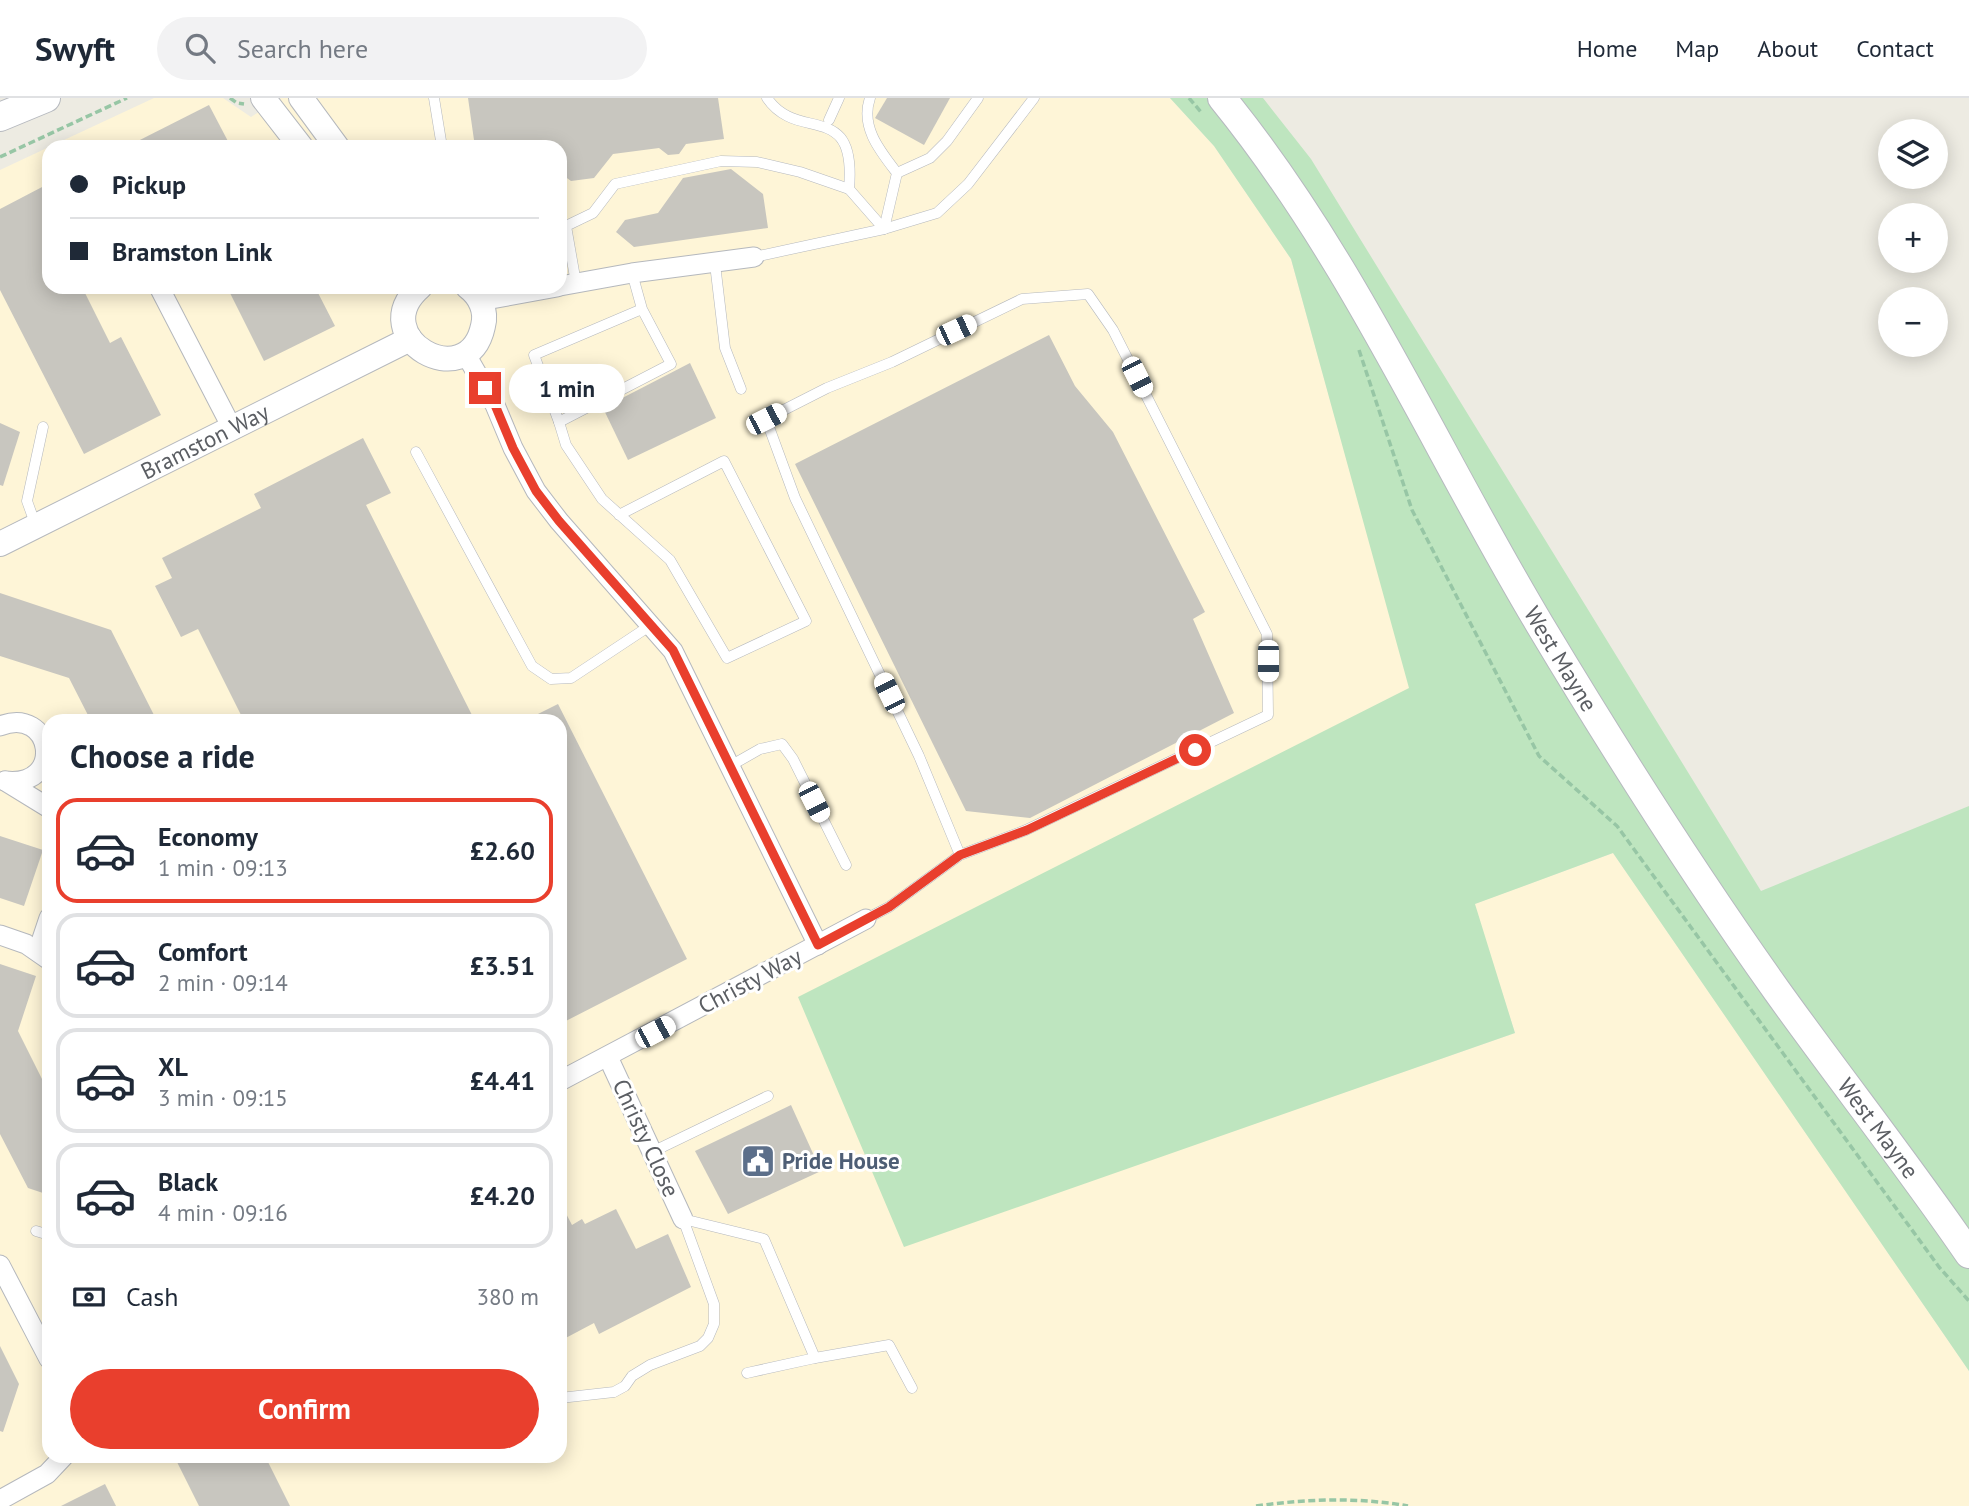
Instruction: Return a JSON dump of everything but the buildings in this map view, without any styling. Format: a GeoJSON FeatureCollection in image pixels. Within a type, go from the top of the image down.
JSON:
{"type":"FeatureCollection","features":[{"type":"Feature","properties":{"kind":"main road"},"geometry":{"type":"LineString","coordinates":[[0,105],[12,98]]}},
{"type":"Feature","properties":{"kind":"main road"},"geometry":{"type":"LineString","coordinates":[[0,117],[46,98]]}},
{"type":"Feature","properties":{"kind":"main road","name":"West Mayne"},"geometry":{"type":"LineString","coordinates":[[1214,108],[1293,191],[1333,254],[1492,542],[1651,804],[1776,989],[1969,1254]]}},
{"type":"Feature","properties":{"kind":"main road","name":"West Mayne"},"geometry":{"type":"LineString","coordinates":[[1931,1199],[1969,1239]]}},
{"type":"Feature","properties":{"kind":"street"},"geometry":{"type":"LineString","coordinates":[[301,98],[332,140]]}},
{"type":"Feature","properties":{"kind":"street"},"geometry":{"type":"LineString","coordinates":[[256,100],[294,140]]}},
{"type":"Feature","properties":{"kind":"street"},"geometry":{"type":"LineString","coordinates":[[567,285],[632,273],[754,257]]}},
{"type":"Feature","properties":{"kind":"street"},"geometry":{"type":"LineString","coordinates":[[163,294],[232,428]]}},
{"type":"Feature","properties":{"kind":"street"},"geometry":{"type":"LineString","coordinates":[[409,294],[404,323],[410,339],[424,354],[447,359],[465,353],[480,336],[484,313],[474,294]]}},
{"type":"Feature","properties":{"kind":"street","name":"Bramston Way"},"geometry":{"type":"LineString","coordinates":[[0,544],[410,339]]}},
{"type":"Feature","properties":{"kind":"street"},"geometry":{"type":"LineString","coordinates":[[465,353],[495,405],[513,448],[536,491],[559,521],[673,650],[818,945]]}},
{"type":"Feature","properties":{"kind":"street"},"geometry":{"type":"LineString","coordinates":[[0,726],[10,722],[22,722],[32,726],[42,739]]}},
{"type":"Feature","properties":{"kind":"street"},"geometry":{"type":"LineString","coordinates":[[3,780],[24,781],[34,777],[42,768]]}},
{"type":"Feature","properties":{"kind":"street"},"geometry":{"type":"LineString","coordinates":[[3,780],[42,804]]}},
{"type":"Feature","properties":{"kind":"street","name":"Christy Way"},"geometry":{"type":"LineString","coordinates":[[567,1078],[866,919]]}},
{"type":"Feature","properties":{"kind":"street"},"geometry":{"type":"LineString","coordinates":[[0,934],[42,955]]}},
{"type":"Feature","properties":{"kind":"street","name":"Christy Close"},"geometry":{"type":"LineString","coordinates":[[608,1057],[683,1219]]}},
{"type":"Feature","properties":{"kind":"street"},"geometry":{"type":"LineString","coordinates":[[0,1265],[42,1341]]}},
{"type":"Feature","properties":{"kind":"street"},"geometry":{"type":"LineString","coordinates":[[0,1500],[47,1475],[58,1463]]}},
{"type":"Feature","properties":{"kind":"lane"},"geometry":{"type":"LineString","coordinates":[[434,98],[441,140]]}},
{"type":"Feature","properties":{"kind":"lane"},"geometry":{"type":"LineString","coordinates":[[766,98],[773,107],[789,115],[830,120],[839,128],[847,140],[851,163],[849,189]]}},
{"type":"Feature","properties":{"kind":"lane"},"geometry":{"type":"LineString","coordinates":[[830,120],[839,98]]}},
{"type":"Feature","properties":{"kind":"lane"},"geometry":{"type":"LineString","coordinates":[[870,98],[866,121],[878,146],[897,173],[884,229]]}},
{"type":"Feature","properties":{"kind":"lane"},"geometry":{"type":"LineString","coordinates":[[897,173],[930,158],[947,141],[978,98]]}},
{"type":"Feature","properties":{"kind":"lane"},"geometry":{"type":"LineString","coordinates":[[754,257],[884,229],[937,213],[968,184],[1034,98]]}},
{"type":"Feature","properties":{"kind":"lane"},"geometry":{"type":"LineString","coordinates":[[567,223],[593,213],[615,184],[721,162],[757,162],[849,189],[884,229]]}},
{"type":"Feature","properties":{"kind":"lane"},"geometry":{"type":"LineString","coordinates":[[715,264],[725,348],[741,389]]}},
{"type":"Feature","properties":{"kind":"lane"},"geometry":{"type":"LineString","coordinates":[[559,422],[671,364],[642,309],[632,273]]}},
{"type":"Feature","properties":{"kind":"lane"},"geometry":{"type":"LineString","coordinates":[[866,919],[889,907],[960,855],[1027,830],[1268,715],[1267,634],[1113,330],[1088,294],[1022,299],[892,362],[827,388],[766,419],[795,498],[919,756],[960,855]]}},
{"type":"Feature","properties":{"kind":"lane"},"geometry":{"type":"LineString","coordinates":[[620,515],[724,461],[806,621],[727,658],[670,560],[602,499],[566,445],[534,355],[642,309]]}},
{"type":"Feature","properties":{"kind":"lane"},"geometry":{"type":"LineString","coordinates":[[36,526],[27,501],[43,427]]}},
{"type":"Feature","properties":{"kind":"lane"},"geometry":{"type":"LineString","coordinates":[[416,452],[532,666],[551,679],[571,678],[651,625]]}},
{"type":"Feature","properties":{"kind":"lane"},"geometry":{"type":"LineString","coordinates":[[730,766],[760,750],[782,744],[793,759],[846,865]]}},
{"type":"Feature","properties":{"kind":"lane"},"geometry":{"type":"LineString","coordinates":[[652,1152],[768,1096]]}},
{"type":"Feature","properties":{"kind":"lane"},"geometry":{"type":"LineString","coordinates":[[683,1219],[764,1239],[814,1358]]}},
{"type":"Feature","properties":{"kind":"lane"},"geometry":{"type":"LineString","coordinates":[[567,1397],[614,1392],[650,1365],[701,1346],[708,1338],[713,1324],[714,1304],[683,1219]]}},
{"type":"Feature","properties":{"kind":"lane"},"geometry":{"type":"LineString","coordinates":[[36,1231],[42,1233]]}},
{"type":"Feature","properties":{"kind":"lane"},"geometry":{"type":"LineString","coordinates":[[747,1373],[889,1345],[912,1388]]}},
{"type":"Feature","properties":{"kind":"path"},"geometry":{"type":"LineString","coordinates":[[0,157],[127,98]]}},
{"type":"Feature","properties":{"kind":"path"},"geometry":{"type":"LineString","coordinates":[[230,98],[237,103],[256,100]]}},
{"type":"Feature","properties":{"kind":"path"},"geometry":{"type":"LineString","coordinates":[[1189,98],[1214,108]]}},
{"type":"Feature","properties":{"kind":"path"},"geometry":{"type":"LineString","coordinates":[[1357,345],[1412,510],[1539,756],[1617,826],[1930,1255],[1969,1301]]}},
{"type":"Feature","properties":{"kind":"path"},"geometry":{"type":"LineString","coordinates":[[1256,1506],[1333,1499],[1408,1506]]}},
{"type":"Feature","properties":{"kind":"shaded area"},"geometry":{"type":"Polygon","coordinates":[[[154,98],[223,98],[251,117],[281,98],[1170,98],[1214,146],[1291,259],[1410,688],[903,1246],[1515,1033],[1474,904],[1613,853],[1969,1371],[1969,1506],[0,1506],[0,170],[42,150],[42,294],[567,294],[567,140],[64,140],[154,98]]]}},
{"type":"Feature","properties":{"kind":"green space"},"geometry":{"type":"Polygon","coordinates":[[[1170,98],[1263,98],[1311,159],[1761,891],[1969,806],[1969,1371],[1613,853],[1475,904],[1515,1033],[904,1247],[798,997],[1409,688],[1291,259],[1214,146],[1170,98]]]}},
{"type":"Feature","properties":{"kind":"place","name":"Pride House"},"geometry":{"type":"Point","coordinates":[758,1161]}},
{"type":"Feature","properties":{"kind":"route"},"geometry":{"type":"LineString","coordinates":[[485,388],[536,491],[559,521],[673,650],[818,945],[889,907],[960,855],[1027,830],[1195,750]]}}]}
